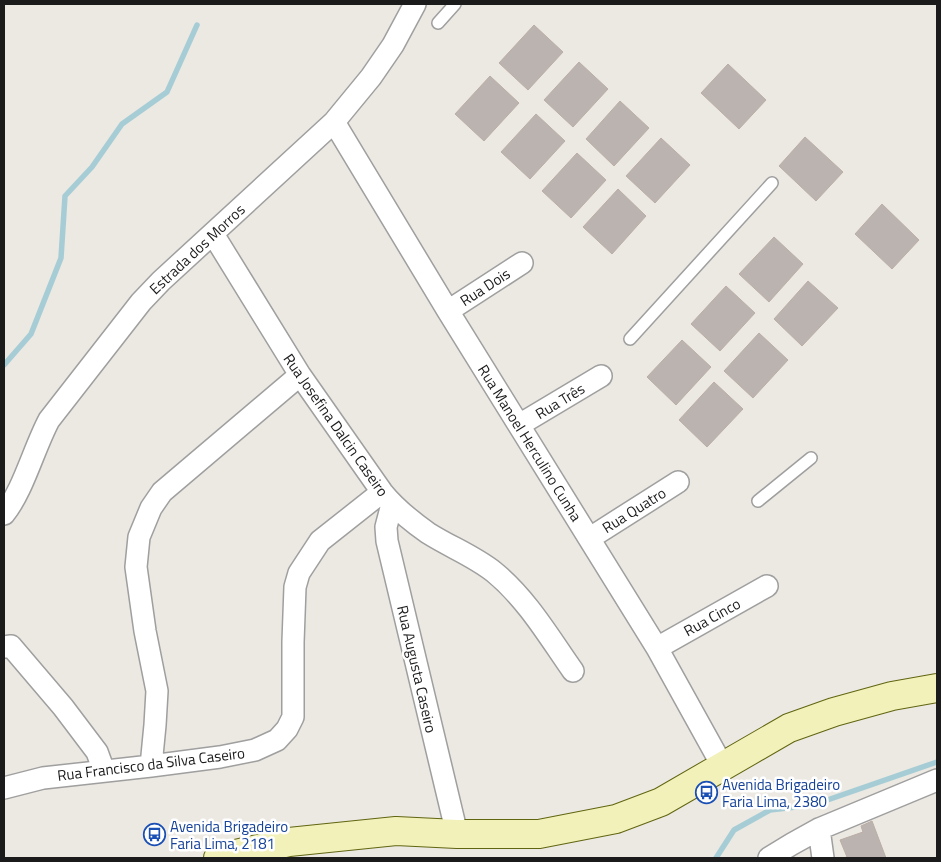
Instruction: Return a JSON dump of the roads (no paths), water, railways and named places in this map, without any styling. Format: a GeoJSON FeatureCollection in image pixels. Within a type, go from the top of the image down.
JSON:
{"type":"FeatureCollection","features":[{"type":"Feature","properties":{"kind":"main road"},"geometry":{"type":"LineString","coordinates":[[218,858],[289,842],[396,831],[457,834],[539,834],[616,819],[661,802],[789,728],[834,712],[883,698],[937,688]]}},
{"type":"Feature","properties":{"kind":"street","name":"Estrada dos Morros"},"geometry":{"type":"LineString","coordinates":[[4,514],[15,498],[48,420],[141,302],[334,122],[371,78],[393,45],[416,4]]}},
{"type":"Feature","properties":{"kind":"street","name":"Rua Manoel Herculino Cunha"},"geometry":{"type":"LineString","coordinates":[[334,122],[448,311],[657,648],[723,767]]}},
{"type":"Feature","properties":{"kind":"street","name":"Rua Josefina Dalcin Caseiro"},"geometry":{"type":"LineString","coordinates":[[213,234],[300,375],[387,498],[429,533],[470,556],[495,573],[516,593],[536,617],[573,671]]}},
{"type":"Feature","properties":{"kind":"street","name":"Rua Dois"},"geometry":{"type":"LineString","coordinates":[[448,311],[522,263]]}},
{"type":"Feature","properties":{"kind":"street"},"geometry":{"type":"LineString","coordinates":[[151,766],[157,691],[144,631],[136,567],[139,537],[151,508],[162,492],[300,375]]}},
{"type":"Feature","properties":{"kind":"street","name":"Rua Três"},"geometry":{"type":"LineString","coordinates":[[519,426],[600,376]]}},
{"type":"Feature","properties":{"kind":"street","name":"Rua Quatro"},"geometry":{"type":"LineString","coordinates":[[590,538],[678,482]]}},
{"type":"Feature","properties":{"kind":"street","name":"Rua Francisco da Silva Caseiro"},"geometry":{"type":"LineString","coordinates":[[4,788],[43,778],[151,766],[255,750],[277,740],[287,729],[293,717],[292,642],[295,586],[299,573],[320,541],[387,498]]}},
{"type":"Feature","properties":{"kind":"street","name":"Rua Augusta Caseiro"},"geometry":{"type":"LineString","coordinates":[[387,498],[387,541],[457,834]]}},
{"type":"Feature","properties":{"kind":"street","name":"Rua Cinco"},"geometry":{"type":"LineString","coordinates":[[657,648],[766,586]]}},
{"type":"Feature","properties":{"kind":"street"},"geometry":{"type":"LineString","coordinates":[[6,643],[69,714],[97,752],[104,771]]}},
{"type":"Feature","properties":{"kind":"street"},"geometry":{"type":"LineString","coordinates":[[769,858],[819,830],[937,780]]}},
{"type":"Feature","properties":{"kind":"street"},"geometry":{"type":"LineString","coordinates":[[819,830],[823,858]]}},
{"type":"Feature","properties":{"kind":"lane"},"geometry":{"type":"LineString","coordinates":[[438,23],[455,4]]}},
{"type":"Feature","properties":{"kind":"lane"},"geometry":{"type":"LineString","coordinates":[[630,339],[772,183]]}},
{"type":"Feature","properties":{"kind":"lane"},"geometry":{"type":"LineString","coordinates":[[758,501],[811,458]]}},
{"type":"Feature","properties":{"kind":"waterway"},"geometry":{"type":"LineString","coordinates":[[4,365],[31,334],[61,258],[65,196],[92,167],[122,124],[167,92],[197,25]]}},
{"type":"Feature","properties":{"kind":"waterway"},"geometry":{"type":"LineString","coordinates":[[716,858],[734,830],[770,810],[813,805],[937,762]]}},
{"type":"Feature","properties":{"kind":"place","name":"Avenida Brigadeiro Faria Lima, 2380"},"geometry":{"type":"Point","coordinates":[706,793]}},
{"type":"Feature","properties":{"kind":"place","name":"Avenida Brigadeiro Faria Lima, 2181"},"geometry":{"type":"Point","coordinates":[154,835]}}]}
